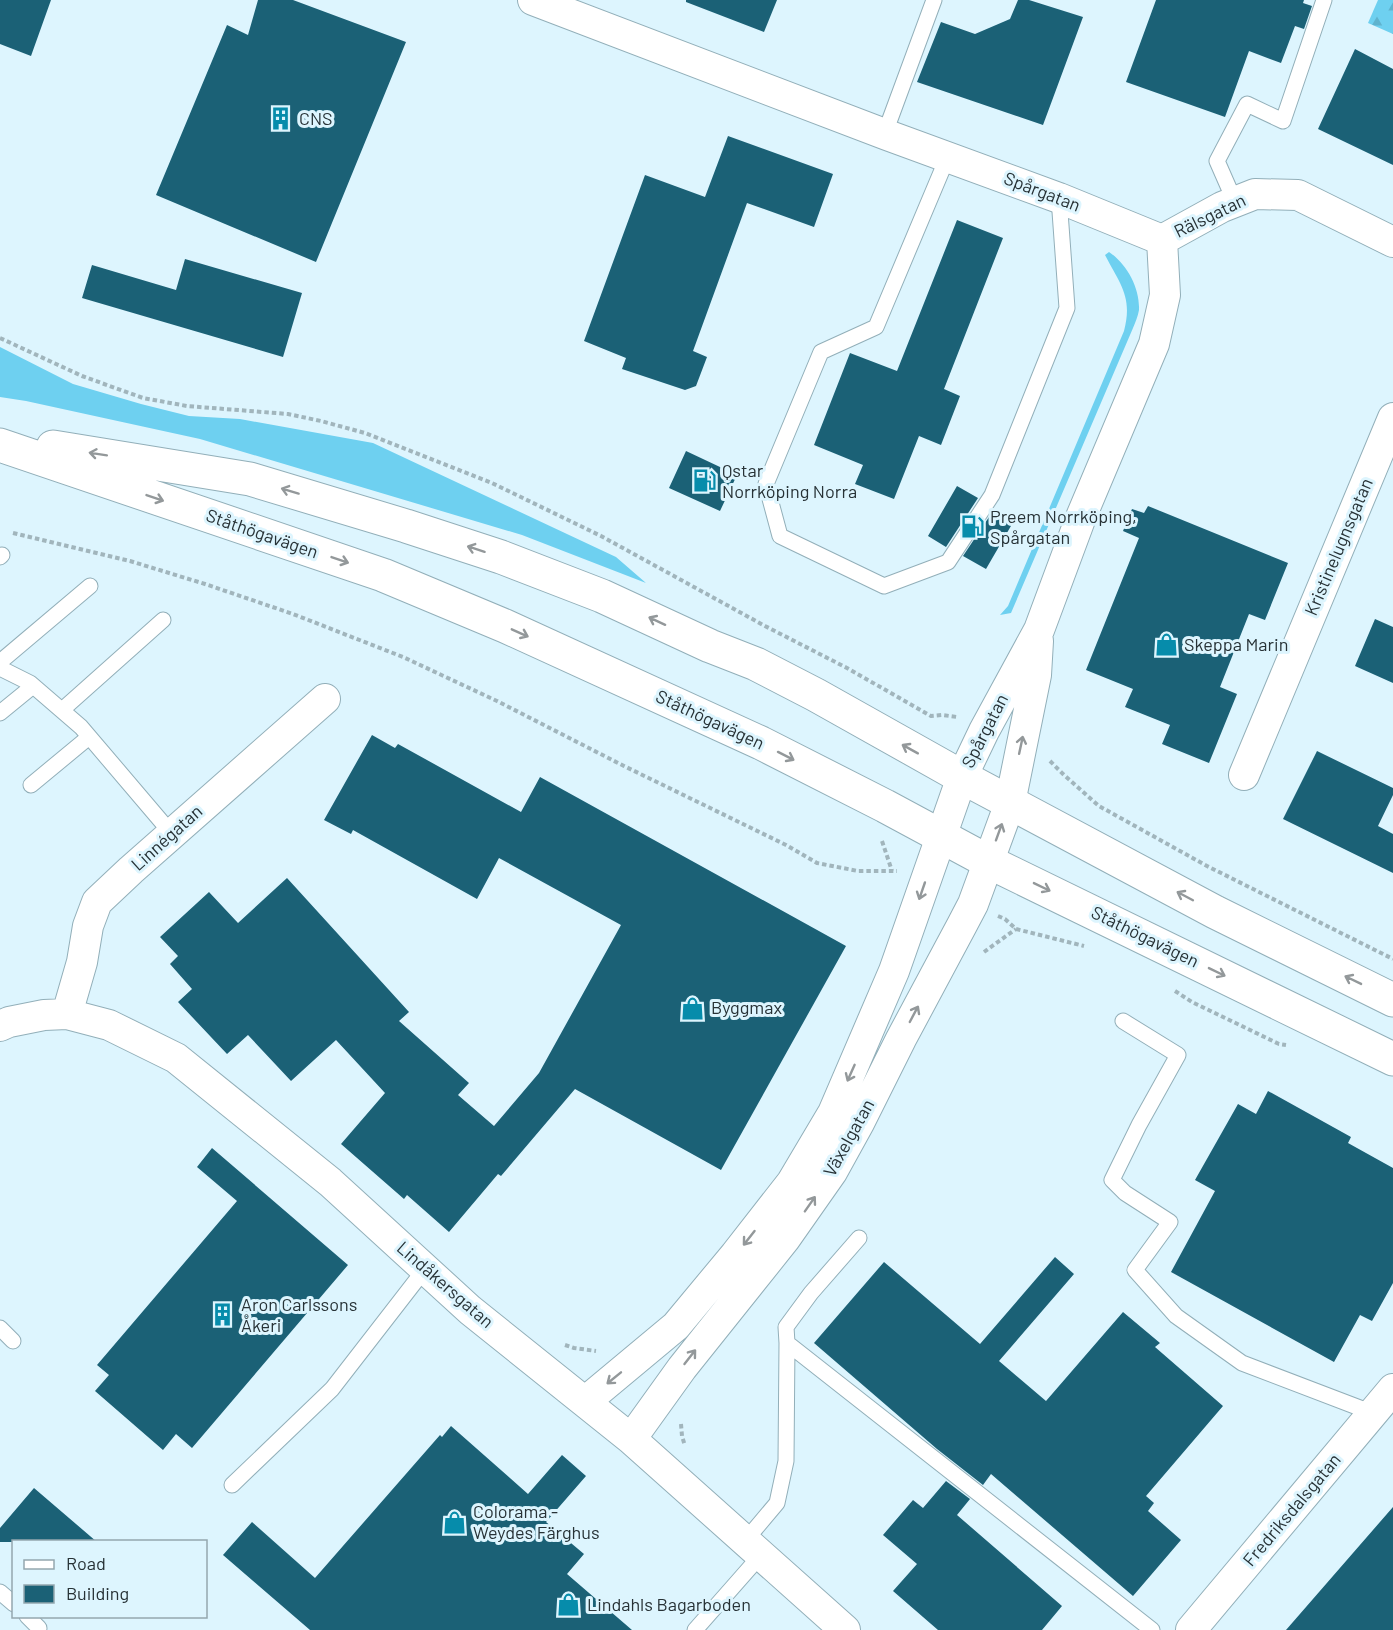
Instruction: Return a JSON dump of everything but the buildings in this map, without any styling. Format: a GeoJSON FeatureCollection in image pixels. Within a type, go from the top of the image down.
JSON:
{"type":"FeatureCollection","features":[{"type":"Feature","properties":{"kind":"main road"},"geometry":{"type":"LineString","coordinates":[[0,438],[250,479],[501,557],[602,596],[756,664],[1215,912],[1393,1000]]}},
{"type":"Feature","properties":{"kind":"main road","name":"Ståthögavägen"},"geometry":{"type":"LineString","coordinates":[[0,445],[394,579],[505,626],[751,738],[989,862],[1393,1059]]}},
{"type":"Feature","properties":{"kind":"street","name":"Spårgatan"},"geometry":{"type":"LineString","coordinates":[[533,0],[1059,198],[1162,240],[1165,295],[1154,344],[1081,517],[1039,630],[984,731],[962,777],[941,836]]}},
{"type":"Feature","properties":{"kind":"street","name":"Rälsgatan"},"geometry":{"type":"LineString","coordinates":[[1162,240],[1222,207],[1255,194],[1298,195],[1393,242]]}},
{"type":"Feature","properties":{"kind":"street","name":"Kristinelugnsgatan"},"geometry":{"type":"LineString","coordinates":[[1244,775],[1393,418]]}},
{"type":"Feature","properties":{"kind":"street","name":"Spårgatan"},"geometry":{"type":"LineString","coordinates":[[1010,803],[1036,675],[1039,630]]}},
{"type":"Feature","properties":{"kind":"street","name":"Linnégatan"},"geometry":{"type":"LineString","coordinates":[[68,1014],[82,962],[88,926],[97,902],[325,699]]}},
{"type":"Feature","properties":{"kind":"street","name":"Växelgatan"},"geometry":{"type":"LineString","coordinates":[[631,1439],[688,1359],[785,1239],[832,1172],[973,904],[1010,803]]}},
{"type":"Feature","properties":{"kind":"street","name":"Växelgatan"},"geometry":{"type":"LineString","coordinates":[[586,1401],[676,1326],[792,1182],[833,1113],[846,1085],[894,972],[941,836]]}},
{"type":"Feature","properties":{"kind":"street","name":"Lindåkersgatan"},"geometry":{"type":"LineString","coordinates":[[4,1024],[45,1015],[68,1014],[109,1026],[176,1058],[330,1182],[470,1310],[631,1439],[845,1630]]}},
{"type":"Feature","properties":{"kind":"street","name":"Fredriksdalsgatan"},"geometry":{"type":"LineString","coordinates":[[1191,1630],[1393,1389]]}},
{"type":"Feature","properties":{"kind":"lane"},"geometry":{"type":"LineString","coordinates":[[887,135],[889,122],[934,0]]}},
{"type":"Feature","properties":{"kind":"lane"},"geometry":{"type":"LineString","coordinates":[[1235,202],[1217,161],[1247,104],[1283,122],[1324,0]]}},
{"type":"Feature","properties":{"kind":"lane"},"geometry":{"type":"LineString","coordinates":[[948,156],[876,327],[821,352],[766,484],[780,536],[884,586],[948,562],[992,495],[1067,308],[1059,198]]}},
{"type":"Feature","properties":{"kind":"lane"},"geometry":{"type":"LineString","coordinates":[[0,663],[90,586]]}},
{"type":"Feature","properties":{"kind":"lane"},"geometry":{"type":"LineString","coordinates":[[62,710],[164,620]]}},
{"type":"Feature","properties":{"kind":"lane"},"geometry":{"type":"LineString","coordinates":[[0,668],[33,686],[81,727],[172,834]]}},
{"type":"Feature","properties":{"kind":"lane"},"geometry":{"type":"LineString","coordinates":[[0,713],[33,686]]}},
{"type":"Feature","properties":{"kind":"lane"},"geometry":{"type":"LineString","coordinates":[[31,785],[89,737]]}},
{"type":"Feature","properties":{"kind":"lane"},"geometry":{"type":"LineString","coordinates":[[1123,1021],[1178,1055],[1139,1125],[1112,1180],[1125,1193],[1170,1222],[1135,1270],[1176,1316],[1242,1363],[1373,1413]]}},
{"type":"Feature","properties":{"kind":"lane"},"geometry":{"type":"LineString","coordinates":[[695,1630],[753,1548],[777,1503],[786,1461],[786,1327],[811,1293],[859,1238]]}},
{"type":"Feature","properties":{"kind":"lane"},"geometry":{"type":"LineString","coordinates":[[232,1485],[332,1389],[425,1269]]}},
{"type":"Feature","properties":{"kind":"lane"},"geometry":{"type":"LineString","coordinates":[[0,1328],[13,1341]]}},
{"type":"Feature","properties":{"kind":"lane"},"geometry":{"type":"LineString","coordinates":[[787,1343],[1152,1630]]}},
{"type":"Feature","properties":{"kind":"lane"},"geometry":{"type":"LineString","coordinates":[[0,1592],[12,1603]]}},
{"type":"Feature","properties":{"kind":"lane"},"geometry":{"type":"LineString","coordinates":[[28,1618],[39,1628],[37,1630]]}},
{"type":"Feature","properties":{"kind":"path"},"geometry":{"type":"LineString","coordinates":[[11,532],[130,561],[293,614],[403,657],[486,696],[786,845],[817,863],[858,871],[904,870],[926,881]]}},
{"type":"Feature","properties":{"kind":"path"},"geometry":{"type":"LineString","coordinates":[[926,725],[931,716]]}},
{"type":"Feature","properties":{"kind":"path"},"geometry":{"type":"LineString","coordinates":[[880,835],[892,872]]}},
{"type":"Feature","properties":{"kind":"path"},"geometry":{"type":"LineString","coordinates":[[973,904],[1005,919],[1016,929],[1090,948]]}},
{"type":"Feature","properties":{"kind":"path"},"geometry":{"type":"LineString","coordinates":[[1168,987],[1192,1002],[1280,1044],[1293,1047]]}},
{"type":"Feature","properties":{"kind":"path"},"geometry":{"type":"LineString","coordinates":[[556,1342],[574,1348],[603,1350]]}},
{"type":"Feature","properties":{"kind":"green space"},"geometry":{"type":"Polygon","coordinates":[[[1378,0],[1393,0],[1393,34],[1368,23],[1378,0]]]}},
{"type":"Feature","properties":{"kind":"green space"},"geometry":{"type":"Polygon","coordinates":[[[1109,252],[1127,270],[1135,285],[1139,302],[1138,315],[1011,613],[1000,615],[1008,606],[1124,331],[1126,300],[1124,291],[1105,255],[1109,252]]]}},
{"type":"Feature","properties":{"kind":"green space"},"geometry":{"type":"Polygon","coordinates":[[[0,347],[73,384],[141,404],[189,416],[240,419],[373,443],[616,557],[646,583],[522,535],[200,439],[0,397],[0,347]]]}},
{"type":"Feature","properties":{"kind":"place","name":"CNS"},"geometry":{"type":"Point","coordinates":[281,119]}},
{"type":"Feature","properties":{"kind":"place","name":"Qstar Norrköping Norra"},"geometry":{"type":"Point","coordinates":[704,481]}},
{"type":"Feature","properties":{"kind":"place","name":"Preem Norrköping, Spårgatan"},"geometry":{"type":"Point","coordinates":[972,527]}},
{"type":"Feature","properties":{"kind":"place","name":"Skeppa Marin"},"geometry":{"type":"Point","coordinates":[1166,645]}},
{"type":"Feature","properties":{"kind":"place","name":"Byggmax"},"geometry":{"type":"Point","coordinates":[693,1008]}},
{"type":"Feature","properties":{"kind":"place","name":"Aron Carlssons Åkeri"},"geometry":{"type":"Point","coordinates":[223,1315]}},
{"type":"Feature","properties":{"kind":"place","name":"Colorama - Weydes Färghus"},"geometry":{"type":"Point","coordinates":[455,1522]}},
{"type":"Feature","properties":{"kind":"place","name":"Lindahls Bagarboden"},"geometry":{"type":"Point","coordinates":[569,1605]}}]}
